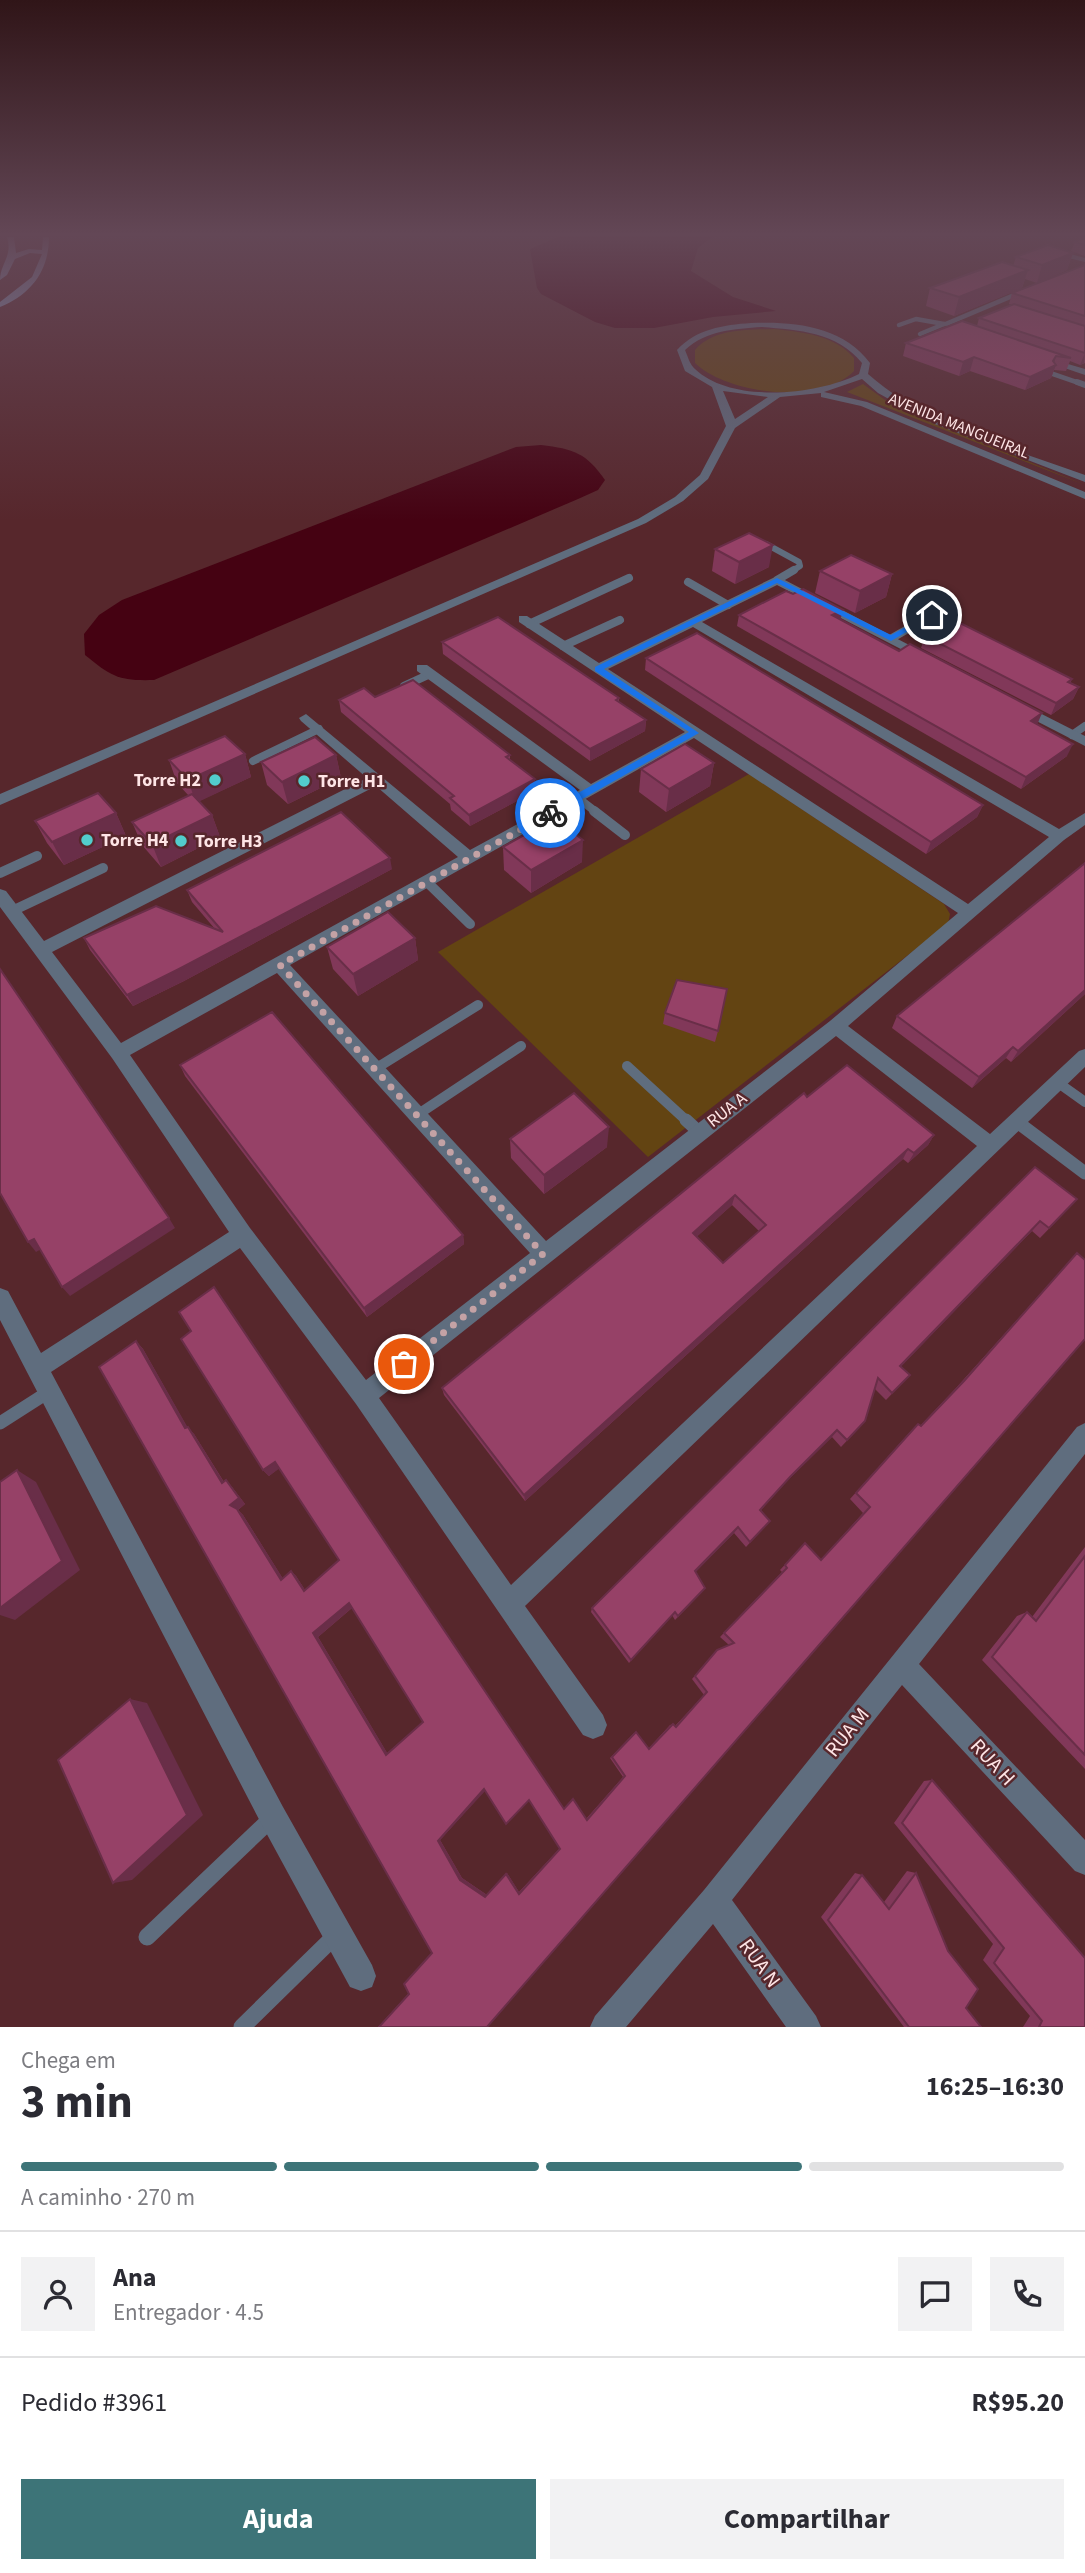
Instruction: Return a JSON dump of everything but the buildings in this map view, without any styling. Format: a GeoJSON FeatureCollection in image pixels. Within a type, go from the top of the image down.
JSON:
{"type":"FeatureCollection","features":[{"type":"Feature","properties":{"kind":"street"},"geometry":{"type":"LineString","coordinates":[[708,332],[691,340],[681,350],[682,362],[693,374],[715,384],[776,396],[817,394],[845,386],[863,375],[866,363],[859,351],[843,341],[808,332]]}},
{"type":"Feature","properties":{"kind":"street"},"geometry":{"type":"LineString","coordinates":[[1035,355],[1085,372]]}},
{"type":"Feature","properties":{"kind":"street","name":"AVENIDA MANGUEIRAL"},"geometry":{"type":"LineString","coordinates":[[863,375],[888,397],[923,415],[1085,479]]}},
{"type":"Feature","properties":{"kind":"street"},"geometry":{"type":"LineString","coordinates":[[715,384],[731,426]]}},
{"type":"Feature","properties":{"kind":"street","name":"AVENIDA MANGUEIRAL"},"geometry":{"type":"LineString","coordinates":[[817,394],[864,404],[1085,496]]}},
{"type":"Feature","properties":{"kind":"street"},"geometry":{"type":"LineString","coordinates":[[0,800],[642,521],[679,499],[704,477],[731,426],[776,396]]}},
{"type":"Feature","properties":{"kind":"street"},"geometry":{"type":"LineString","coordinates":[[1041,477],[1085,488]]}},
{"type":"Feature","properties":{"kind":"street"},"geometry":{"type":"LineString","coordinates":[[598,669],[777,580],[940,664]]}},
{"type":"Feature","properties":{"kind":"street"},"geometry":{"type":"LineString","coordinates":[[526,622],[970,913]]}},
{"type":"Feature","properties":{"kind":"street"},"geometry":{"type":"LineString","coordinates":[[695,623],[1059,836]]}},
{"type":"Feature","properties":{"kind":"street"},"geometry":{"type":"LineString","coordinates":[[426,671],[584,795]]}},
{"type":"Feature","properties":{"kind":"street"},"geometry":{"type":"LineString","coordinates":[[1012,703],[1085,742]]}},
{"type":"Feature","properties":{"kind":"street"},"geometry":{"type":"LineString","coordinates":[[306,718],[469,858]]}},
{"type":"Feature","properties":{"kind":"street"},"geometry":{"type":"LineString","coordinates":[[118,1053],[695,733]]}},
{"type":"Feature","properties":{"kind":"street"},"geometry":{"type":"LineString","coordinates":[[41,950],[377,779]]}},
{"type":"Feature","properties":{"kind":"street","name":"RUA A"},"geometry":{"type":"LineString","coordinates":[[364,1396],[835,1026],[1059,836],[1085,818]]}},
{"type":"Feature","properties":{"kind":"street"},"geometry":{"type":"LineString","coordinates":[[6,907],[118,1053],[243,1235],[364,1396],[511,1602],[593,1725]]}},
{"type":"Feature","properties":{"kind":"street"},"geometry":{"type":"LineString","coordinates":[[280,965],[543,1254]]}},
{"type":"Feature","properties":{"kind":"street"},"geometry":{"type":"LineString","coordinates":[[835,1026],[990,1145]]}},
{"type":"Feature","properties":{"kind":"street"},"geometry":{"type":"LineString","coordinates":[[511,1602],[1085,1056]]}},
{"type":"Feature","properties":{"kind":"street"},"geometry":{"type":"LineString","coordinates":[[38,1367],[243,1235]]}},
{"type":"Feature","properties":{"kind":"street"},"geometry":{"type":"LineString","coordinates":[[0,1298],[7,1329],[38,1367],[273,1817],[361,1976]]}},
{"type":"Feature","properties":{"kind":"street","name":"RUA M"},"geometry":{"type":"LineString","coordinates":[[606,2027],[714,1900],[1085,1435]]}},
{"type":"Feature","properties":{"kind":"street","name":"RUA H"},"geometry":{"type":"LineString","coordinates":[[901,1664],[1085,1861]]}},
{"type":"Feature","properties":{"kind":"street","name":"RUA N"},"geometry":{"type":"LineString","coordinates":[[714,1900],[806,2027]]}},
{"type":"Feature","properties":{"kind":"lane"},"geometry":{"type":"LineString","coordinates":[[920,334],[926,332]]}},
{"type":"Feature","properties":{"kind":"lane"},"geometry":{"type":"LineString","coordinates":[[1052,374],[1085,385]]}},
{"type":"Feature","properties":{"kind":"lane"},"geometry":{"type":"LineString","coordinates":[[766,544],[799,562],[800,566],[777,580]]}},
{"type":"Feature","properties":{"kind":"lane"},"geometry":{"type":"LineString","coordinates":[[526,622],[629,578]]}},
{"type":"Feature","properties":{"kind":"lane"},"geometry":{"type":"LineString","coordinates":[[688,582],[728,605]]}},
{"type":"Feature","properties":{"kind":"lane"},"geometry":{"type":"LineString","coordinates":[[891,638],[932,615]]}},
{"type":"Feature","properties":{"kind":"lane"},"geometry":{"type":"LineString","coordinates":[[562,646],[620,620]]}},
{"type":"Feature","properties":{"kind":"lane"},"geometry":{"type":"LineString","coordinates":[[392,692],[426,671]]}},
{"type":"Feature","properties":{"kind":"lane"},"geometry":{"type":"LineString","coordinates":[[1072,735],[1085,726]]}},
{"type":"Feature","properties":{"kind":"lane"},"geometry":{"type":"LineString","coordinates":[[253,761],[319,729]]}},
{"type":"Feature","properties":{"kind":"lane"},"geometry":{"type":"LineString","coordinates":[[584,795],[625,835]]}},
{"type":"Feature","properties":{"kind":"lane"},"geometry":{"type":"LineString","coordinates":[[0,873],[37,856]]}},
{"type":"Feature","properties":{"kind":"lane"},"geometry":{"type":"LineString","coordinates":[[6,907],[103,868]]}},
{"type":"Feature","properties":{"kind":"lane"},"geometry":{"type":"LineString","coordinates":[[427,882],[470,924]]}},
{"type":"Feature","properties":{"kind":"lane"},"geometry":{"type":"LineString","coordinates":[[375,1069],[478,1005]]}},
{"type":"Feature","properties":{"kind":"lane"},"geometry":{"type":"LineString","coordinates":[[417,1115],[521,1046]]}},
{"type":"Feature","properties":{"kind":"lane"},"geometry":{"type":"LineString","coordinates":[[627,1066],[699,1132]]}},
{"type":"Feature","properties":{"kind":"lane"},"geometry":{"type":"LineString","coordinates":[[1057,1082],[1085,1102]]}},
{"type":"Feature","properties":{"kind":"lane"},"geometry":{"type":"LineString","coordinates":[[1016,1121],[1085,1173]]}},
{"type":"Feature","properties":{"kind":"lane"},"geometry":{"type":"LineString","coordinates":[[0,1423],[50,1391]]}},
{"type":"Feature","properties":{"kind":"lane"},"geometry":{"type":"LineString","coordinates":[[147,1937],[273,1817]]}},
{"type":"Feature","properties":{"kind":"lane"},"geometry":{"type":"LineString","coordinates":[[242,2027],[339,1933]]}},
{"type":"Feature","properties":{"kind":"shaded area"},"geometry":{"type":"Polygon","coordinates":[[[732,332],[792,332],[817,336],[846,350],[854,358],[854,371],[839,382],[819,389],[797,392],[774,392],[729,382],[710,374],[695,363],[695,350],[712,338],[732,332]]]}},
{"type":"Feature","properties":{"kind":"shaded area"},"geometry":{"type":"Polygon","coordinates":[[[863,384],[892,405],[1085,485],[847,392],[863,384]]]}},
{"type":"Feature","properties":{"kind":"shaded area"},"geometry":{"type":"Polygon","coordinates":[[[541,445],[578,454],[592,464],[605,480],[598,490],[578,499],[154,680],[132,680],[116,676],[85,655],[84,634],[99,615],[122,600],[516,447],[541,445]]]}},
{"type":"Feature","properties":{"kind":"shaded area"},"geometry":{"type":"Polygon","coordinates":[[[749,774],[944,904],[950,914],[948,924],[648,1157],[438,952],[749,774]]]}},
{"type":"Feature","properties":{"kind":"way so far"},"geometry":{"type":"LineString","coordinates":[[404,1364],[543,1254],[280,965],[550,813]]}},
{"type":"Feature","properties":{"kind":"place","name":"Torre H2"},"geometry":{"type":"Point","coordinates":[215,780]}},
{"type":"Feature","properties":{"kind":"place","name":"Torre H1"},"geometry":{"type":"Point","coordinates":[304,781]}},
{"type":"Feature","properties":{"kind":"place","name":"Torre H4"},"geometry":{"type":"Point","coordinates":[87,840]}},
{"type":"Feature","properties":{"kind":"place","name":"Torre H3"},"geometry":{"type":"Point","coordinates":[181,841]}},
{"type":"Feature","properties":{"kind":"route"},"geometry":{"type":"LineString","coordinates":[[550,813],[695,733],[598,669],[777,580],[891,638],[932,615]]}}]}
